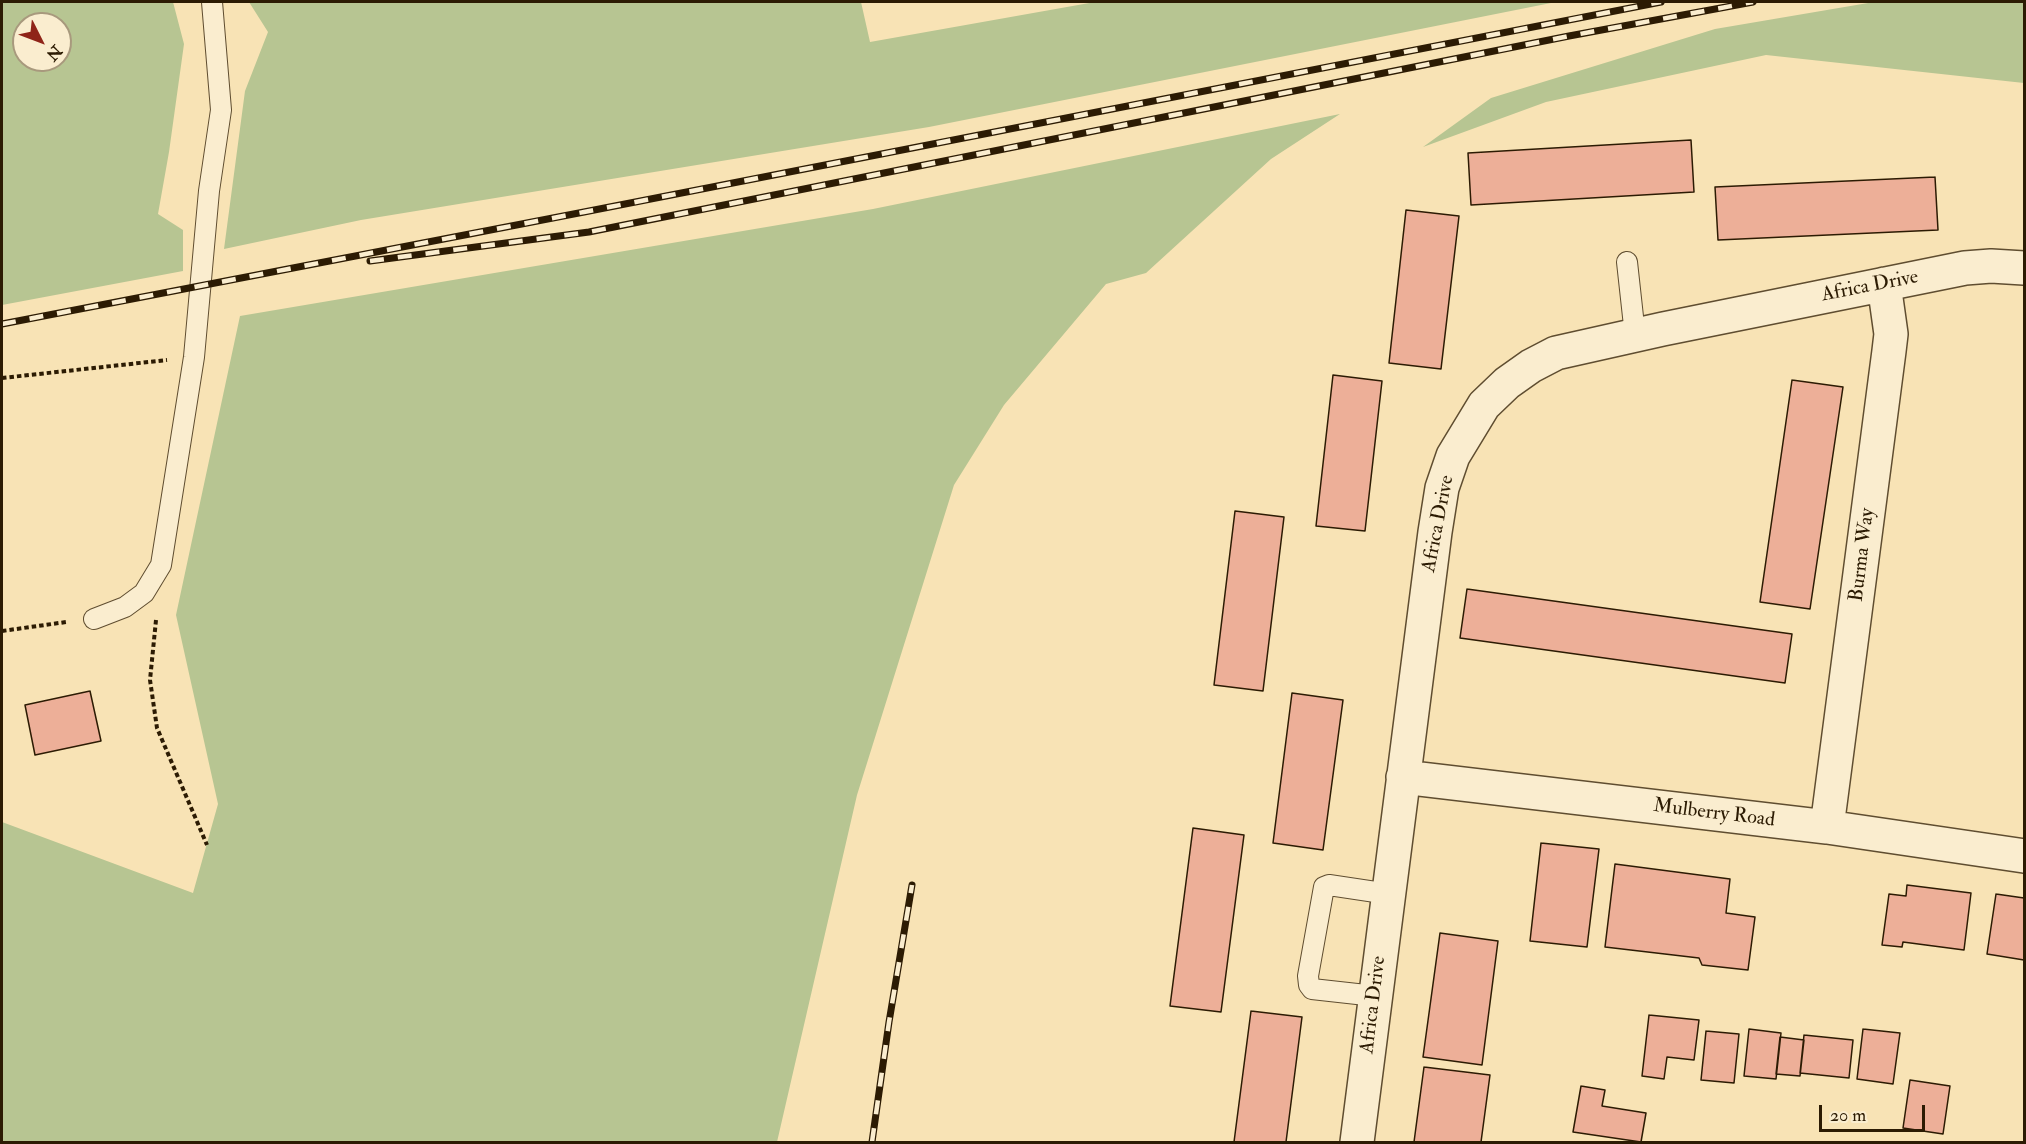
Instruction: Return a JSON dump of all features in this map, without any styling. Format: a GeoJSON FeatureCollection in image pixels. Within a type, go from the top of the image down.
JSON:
{"type":"FeatureCollection","features":[{"type":"Feature","properties":{"kind":"street","name":"Africa Drive"},"geometry":{"type":"LineString","coordinates":[[1357,1143],[1442,488],[1453,456],[1484,405],[1507,383],[1531,366],[1556,353],[1965,268],[1991,266],[2025,268]]}},
{"type":"Feature","properties":{"kind":"street","name":"Burma Way"},"geometry":{"type":"LineString","coordinates":[[1827,827],[1891,334],[1884,284]]}},
{"type":"Feature","properties":{"kind":"street","name":"Mulberry Road"},"geometry":{"type":"LineString","coordinates":[[1403,777],[1827,827],[2024,856]]}},
{"type":"Feature","properties":{"kind":"street"},"geometry":{"type":"LineString","coordinates":[[2024,856],[2025,851]]}},
{"type":"Feature","properties":{"kind":"lane"},"geometry":{"type":"LineString","coordinates":[[94,619],[125,607],[144,593],[161,564],[194,357],[209,191],[222,110],[212,2]]}},
{"type":"Feature","properties":{"kind":"lane"},"geometry":{"type":"LineString","coordinates":[[1626,262],[1635,335]]}},
{"type":"Feature","properties":{"kind":"lane"},"geometry":{"type":"LineString","coordinates":[[1375,996],[1312,989],[1308,976],[1324,887],[1329,885],[1389,894]]}},
{"type":"Feature","properties":{"kind":"path"},"geometry":{"type":"LineString","coordinates":[[2,378],[194,357]]}},
{"type":"Feature","properties":{"kind":"path"},"geometry":{"type":"LineString","coordinates":[[161,564],[150,680],[157,728],[207,845]]}},
{"type":"Feature","properties":{"kind":"path"},"geometry":{"type":"LineString","coordinates":[[2,631],[94,619]]}},
{"type":"Feature","properties":{"kind":"green space"},"geometry":{"type":"Polygon","coordinates":[[[2,2],[173,2],[184,44],[158,214],[183,230],[183,271],[2,305],[2,2]]]}},
{"type":"Feature","properties":{"kind":"green space"},"geometry":{"type":"Polygon","coordinates":[[[249,2],[861,2],[870,42],[1095,2],[1556,2],[929,127],[361,220],[224,249],[245,91],[268,32],[249,2]]]}},
{"type":"Feature","properties":{"kind":"green space"},"geometry":{"type":"Polygon","coordinates":[[[1874,2],[2024,2],[2024,83],[1766,55],[1546,102],[1423,147],[1491,98],[1715,29],[1874,2]]]}},
{"type":"Feature","properties":{"kind":"green space"},"geometry":{"type":"Polygon","coordinates":[[[1340,114],[1271,159],[1146,273],[1106,284],[1004,405],[954,485],[857,795],[777,1142],[2,1142],[2,822],[193,893],[218,804],[176,615],[240,316],[873,209],[1340,114]]]}},
{"type":"Feature","properties":{"kind":"building"},"geometry":{"type":"Polygon","coordinates":[[[1691,140],[1694,192],[1471,205],[1468,153],[1691,140]]]}},
{"type":"Feature","properties":{"kind":"building"},"geometry":{"type":"Polygon","coordinates":[[[1935,177],[1938,230],[1718,240],[1715,187],[1935,177]]]}},
{"type":"Feature","properties":{"kind":"building"},"geometry":{"type":"Polygon","coordinates":[[[1406,210],[1459,216],[1441,369],[1389,363],[1406,210]]]}},
{"type":"Feature","properties":{"kind":"building"},"geometry":{"type":"Polygon","coordinates":[[[1333,375],[1382,381],[1365,531],[1316,526],[1333,375]]]}},
{"type":"Feature","properties":{"kind":"building"},"geometry":{"type":"Polygon","coordinates":[[[1792,380],[1843,387],[1810,609],[1760,602],[1792,380]]]}},
{"type":"Feature","properties":{"kind":"building"},"geometry":{"type":"Polygon","coordinates":[[[1235,511],[1284,517],[1263,691],[1214,685],[1235,511]]]}},
{"type":"Feature","properties":{"kind":"building"},"geometry":{"type":"Polygon","coordinates":[[[1467,589],[1792,634],[1785,683],[1460,638],[1467,589]]]}},
{"type":"Feature","properties":{"kind":"building"},"geometry":{"type":"Polygon","coordinates":[[[90,691],[101,741],[35,755],[25,705],[90,691]]]}},
{"type":"Feature","properties":{"kind":"building"},"geometry":{"type":"Polygon","coordinates":[[[1292,693],[1343,700],[1323,850],[1273,843],[1292,693]]]}},
{"type":"Feature","properties":{"kind":"building"},"geometry":{"type":"Polygon","coordinates":[[[1193,828],[1244,835],[1221,1012],[1170,1006],[1193,828]]]}},
{"type":"Feature","properties":{"kind":"building"},"geometry":{"type":"Polygon","coordinates":[[[1541,843],[1599,849],[1587,947],[1530,941],[1541,843]]]}},
{"type":"Feature","properties":{"kind":"building"},"geometry":{"type":"Polygon","coordinates":[[[1615,864],[1730,879],[1726,913],[1755,917],[1748,970],[1702,965],[1699,958],[1605,947],[1615,864]]]}},
{"type":"Feature","properties":{"kind":"building"},"geometry":{"type":"Polygon","coordinates":[[[1907,885],[1971,893],[1964,950],[1903,942],[1902,947],[1882,945],[1889,894],[1906,896],[1907,885]]]}},
{"type":"Feature","properties":{"kind":"building"},"geometry":{"type":"Polygon","coordinates":[[[1996,894],[2024,898],[2024,960],[1987,954],[1996,894]]]}},
{"type":"Feature","properties":{"kind":"building"},"geometry":{"type":"Polygon","coordinates":[[[1440,933],[1498,941],[1482,1065],[1423,1057],[1440,933]]]}},
{"type":"Feature","properties":{"kind":"building"},"geometry":{"type":"Polygon","coordinates":[[[1251,1011],[1302,1017],[1286,1142],[1234,1142],[1251,1011]]]}},
{"type":"Feature","properties":{"kind":"building"},"geometry":{"type":"Polygon","coordinates":[[[1649,1015],[1699,1020],[1694,1060],[1667,1057],[1664,1079],[1642,1076],[1649,1015]]]}},
{"type":"Feature","properties":{"kind":"building"},"geometry":{"type":"Polygon","coordinates":[[[1749,1029],[1781,1033],[1776,1079],[1744,1076],[1749,1029]]]}},
{"type":"Feature","properties":{"kind":"building"},"geometry":{"type":"Polygon","coordinates":[[[1863,1029],[1900,1033],[1893,1084],[1857,1079],[1863,1029]]]}},
{"type":"Feature","properties":{"kind":"building"},"geometry":{"type":"Polygon","coordinates":[[[1706,1031],[1739,1034],[1734,1083],[1701,1080],[1706,1031]]]}},
{"type":"Feature","properties":{"kind":"building"},"geometry":{"type":"Polygon","coordinates":[[[1804,1035],[1853,1040],[1849,1078],[1800,1073],[1804,1035]]]}},
{"type":"Feature","properties":{"kind":"building"},"geometry":{"type":"Polygon","coordinates":[[[1780,1037],[1804,1040],[1800,1076],[1776,1074],[1780,1037]]]}},
{"type":"Feature","properties":{"kind":"building"},"geometry":{"type":"Polygon","coordinates":[[[1424,1067],[1490,1075],[1481,1142],[1414,1142],[1424,1067]]]}},
{"type":"Feature","properties":{"kind":"building"},"geometry":{"type":"Polygon","coordinates":[[[1910,1080],[1950,1086],[1943,1134],[1903,1128],[1910,1080]]]}},
{"type":"Feature","properties":{"kind":"building"},"geometry":{"type":"Polygon","coordinates":[[[1581,1086],[1605,1090],[1602,1106],[1646,1113],[1641,1142],[1573,1132],[1581,1086]]]}},
{"type":"Feature","properties":{"kind":"railway"},"geometry":{"type":"LineString","coordinates":[[2,324],[1661,2]]}},
{"type":"Feature","properties":{"kind":"railway"},"geometry":{"type":"LineString","coordinates":[[370,261],[589,232],[1569,36],[1753,2]]}},
{"type":"Feature","properties":{"kind":"railway"},"geometry":{"type":"LineString","coordinates":[[872,1142],[912,885]]}}]}
